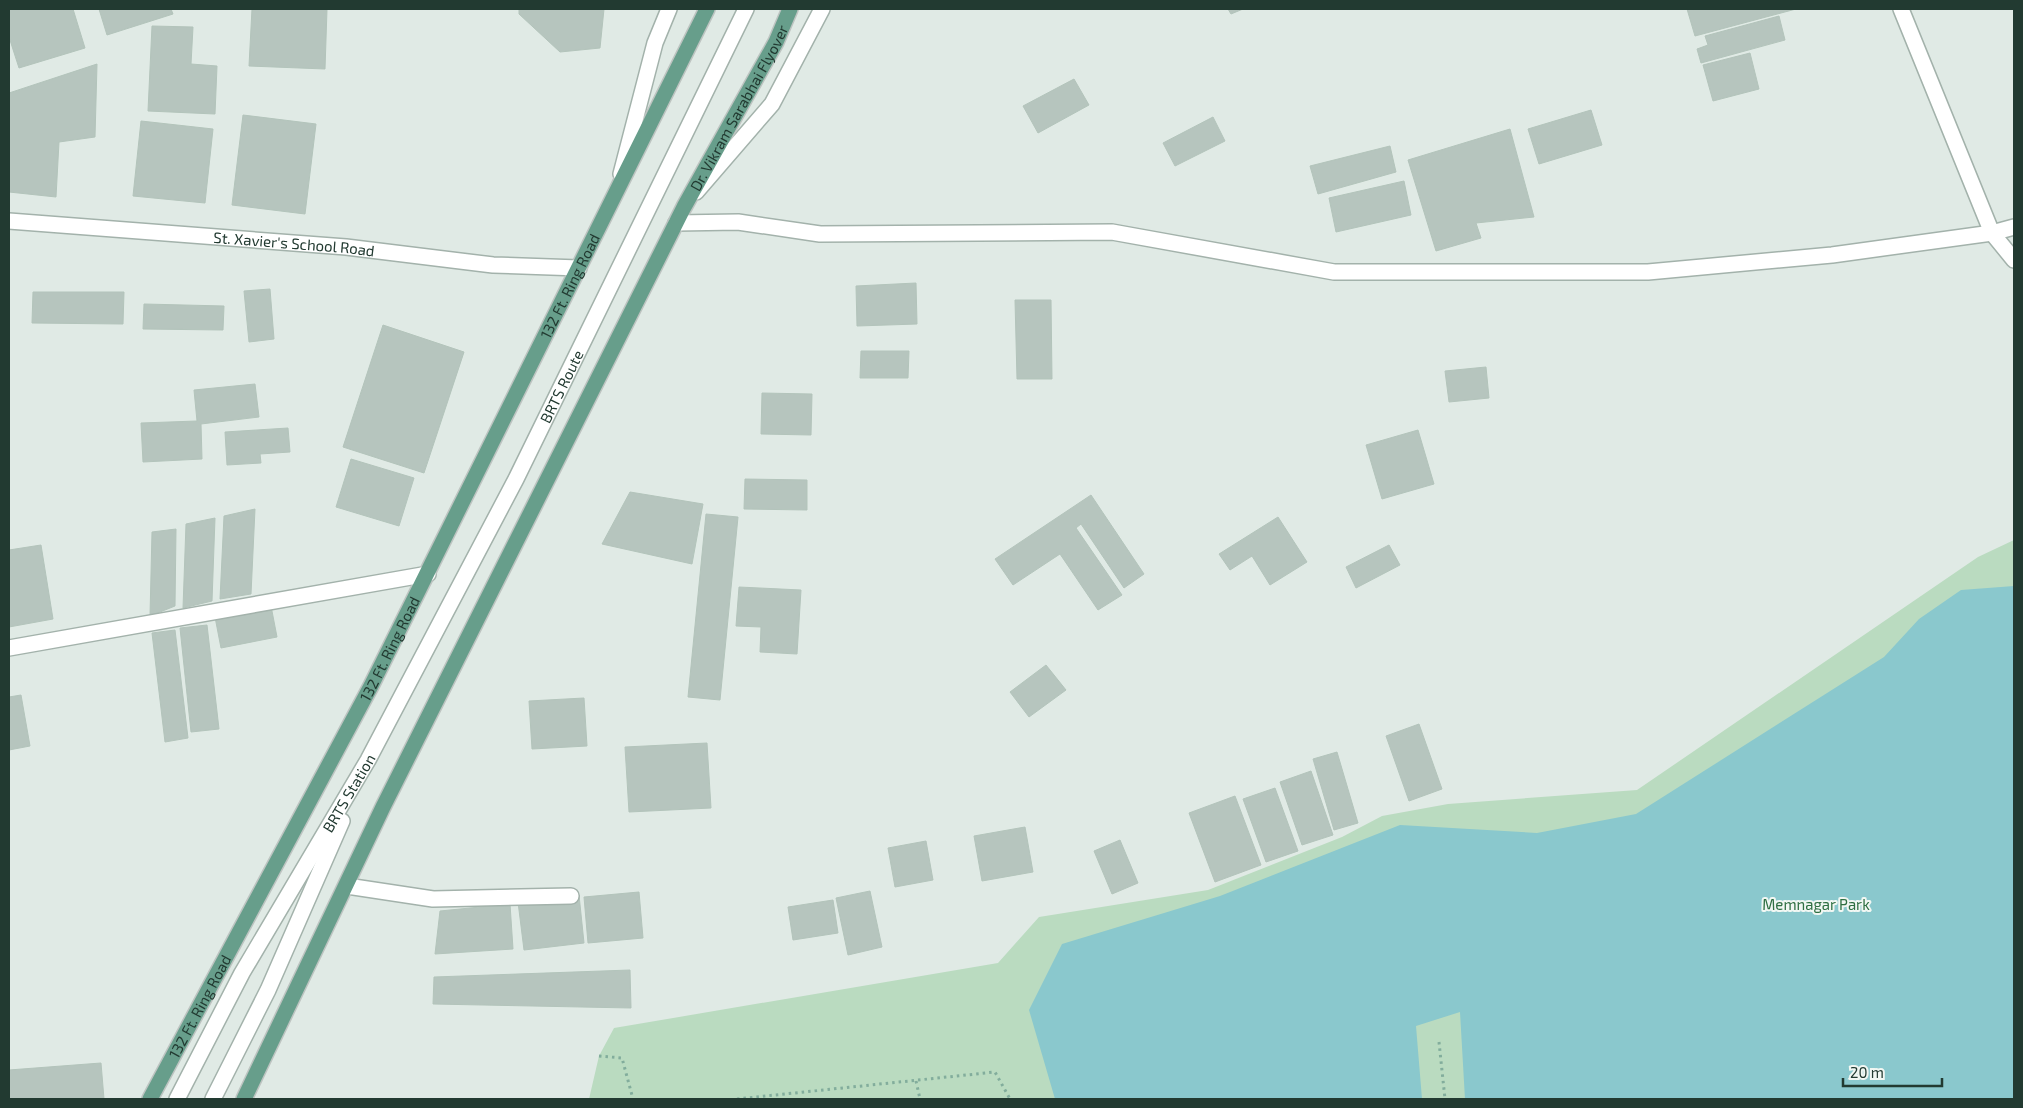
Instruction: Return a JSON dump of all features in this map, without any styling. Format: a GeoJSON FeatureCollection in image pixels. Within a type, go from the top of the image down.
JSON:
{"type":"FeatureCollection","features":[{"type":"Feature","properties":{"kind":"main road"},"geometry":{"type":"LineString","coordinates":[[616,193],[707,9]]}},
{"type":"Feature","properties":{"kind":"main road","name":"Dr. Vikram Sarabhai Flyover"},"geometry":{"type":"LineString","coordinates":[[684,207],[776,42],[790,9]]}},
{"type":"Feature","properties":{"kind":"main road","name":"132 Ft. Ring Road"},"geometry":{"type":"LineString","coordinates":[[150,1099],[371,686],[616,193]]}},
{"type":"Feature","properties":{"kind":"main road"},"geometry":{"type":"LineString","coordinates":[[244,1099],[387,799],[684,207]]}},
{"type":"Feature","properties":{"kind":"street"},"geometry":{"type":"LineString","coordinates":[[616,193],[656,43],[670,9]]}},
{"type":"Feature","properties":{"kind":"street","name":"BRTS Route"},"geometry":{"type":"LineString","coordinates":[[368,760],[516,479],[746,9]]}},
{"type":"Feature","properties":{"kind":"street"},"geometry":{"type":"LineString","coordinates":[[684,207],[772,104],[822,9]]}},
{"type":"Feature","properties":{"kind":"street"},"geometry":{"type":"LineString","coordinates":[[1901,9],[1992,233],[2014,260]]}},
{"type":"Feature","properties":{"kind":"street","name":"St. Xavier's School Road"},"geometry":{"type":"LineString","coordinates":[[9,221],[327,245],[493,265],[579,268]]}},
{"type":"Feature","properties":{"kind":"street"},"geometry":{"type":"LineString","coordinates":[[676,223],[738,222],[820,234],[1112,232],[1344,272],[1648,272],[1832,255],[1992,233],[2014,227]]}},
{"type":"Feature","properties":{"kind":"street"},"geometry":{"type":"LineString","coordinates":[[9,648],[428,574]]}},
{"type":"Feature","properties":{"kind":"street","name":"BRTS Station"},"geometry":{"type":"LineString","coordinates":[[177,1099],[242,973],[368,760]]}},
{"type":"Feature","properties":{"kind":"street","name":"BRTS Station"},"geometry":{"type":"LineString","coordinates":[[213,1099],[268,990],[368,760]]}},
{"type":"Feature","properties":{"kind":"street"},"geometry":{"type":"LineString","coordinates":[[347,886],[433,899],[571,896]]}},
{"type":"Feature","properties":{"kind":"path"},"geometry":{"type":"LineString","coordinates":[[1439,1042],[1445,1099]]}},
{"type":"Feature","properties":{"kind":"path"},"geometry":{"type":"LineString","coordinates":[[599,1056],[622,1058],[633,1099]]}},
{"type":"Feature","properties":{"kind":"path"},"geometry":{"type":"LineString","coordinates":[[738,1099],[995,1072],[1010,1099]]}},
{"type":"Feature","properties":{"kind":"path"},"geometry":{"type":"LineString","coordinates":[[916,1081],[920,1099]]}},
{"type":"Feature","properties":{"kind":"green space","name":"Memnagar Park"},"geometry":{"type":"Polygon","coordinates":[[[2014,540],[2014,1099],[589,1099],[599,1056],[614,1028],[998,963],[1039,917],[1208,890],[1342,837],[1382,816],[1448,804],[1637,790],[1978,557],[2014,540]]]}},
{"type":"Feature","properties":{"kind":"water","name":"Memnagar Park"},"geometry":{"type":"Polygon","coordinates":[[[2014,586],[2014,1099],[1465,1099],[1460,1012],[1416,1026],[1422,1099],[1055,1099],[1029,1010],[1062,944],[1220,896],[1400,825],[1537,833],[1636,814],[1884,657],[1919,619],[1961,590],[2014,586]]]}},
{"type":"Feature","properties":{"kind":"building"},"geometry":{"type":"Polygon","coordinates":[[[9,9],[73,9],[85,48],[19,68],[9,37],[9,9]]]}},
{"type":"Feature","properties":{"kind":"building"},"geometry":{"type":"Polygon","coordinates":[[[99,9],[171,9],[173,14],[107,35],[99,9]]]}},
{"type":"Feature","properties":{"kind":"building"},"geometry":{"type":"Polygon","coordinates":[[[252,9],[327,9],[325,69],[249,66],[252,9]]]}},
{"type":"Feature","properties":{"kind":"building"},"geometry":{"type":"Polygon","coordinates":[[[519,9],[604,9],[600,48],[560,52],[519,14],[519,9]]]}},
{"type":"Feature","properties":{"kind":"building"},"geometry":{"type":"Polygon","coordinates":[[[1228,9],[1243,9],[1231,14],[1228,9]]]}},
{"type":"Feature","properties":{"kind":"building"},"geometry":{"type":"Polygon","coordinates":[[[1687,9],[1796,9],[1695,36],[1687,9]]]}},
{"type":"Feature","properties":{"kind":"building"},"geometry":{"type":"Polygon","coordinates":[[[1779,16],[1785,40],[1701,63],[1697,49],[1708,45],[1705,36],[1779,16]]]}},
{"type":"Feature","properties":{"kind":"building"},"geometry":{"type":"Polygon","coordinates":[[[152,26],[193,27],[191,64],[217,66],[215,114],[148,111],[152,26]]]}},
{"type":"Feature","properties":{"kind":"building"},"geometry":{"type":"Polygon","coordinates":[[[1750,53],[1759,89],[1713,101],[1703,65],[1750,53]]]}},
{"type":"Feature","properties":{"kind":"building"},"geometry":{"type":"Polygon","coordinates":[[[97,64],[95,137],[59,142],[56,197],[9,192],[9,93],[97,64]]]}},
{"type":"Feature","properties":{"kind":"building"},"geometry":{"type":"Polygon","coordinates":[[[1074,79],[1089,105],[1038,133],[1023,106],[1074,79]]]}},
{"type":"Feature","properties":{"kind":"building"},"geometry":{"type":"Polygon","coordinates":[[[1591,110],[1602,145],[1539,164],[1528,129],[1591,110]]]}},
{"type":"Feature","properties":{"kind":"building"},"geometry":{"type":"Polygon","coordinates":[[[243,115],[316,124],[305,214],[232,205],[243,115]]]}},
{"type":"Feature","properties":{"kind":"building"},"geometry":{"type":"Polygon","coordinates":[[[1213,117],[1225,141],[1175,166],[1163,143],[1213,117]]]}},
{"type":"Feature","properties":{"kind":"building"},"geometry":{"type":"Polygon","coordinates":[[[141,121],[213,129],[205,203],[133,196],[141,121]]]}},
{"type":"Feature","properties":{"kind":"building"},"geometry":{"type":"Polygon","coordinates":[[[1510,129],[1534,217],[1476,223],[1481,238],[1436,251],[1408,160],[1510,129]]]}},
{"type":"Feature","properties":{"kind":"building"},"geometry":{"type":"Polygon","coordinates":[[[1390,146],[1396,172],[1318,194],[1310,166],[1390,146]]]}},
{"type":"Feature","properties":{"kind":"building"},"geometry":{"type":"Polygon","coordinates":[[[1404,181],[1411,215],[1336,232],[1329,198],[1404,181]]]}},
{"type":"Feature","properties":{"kind":"building"},"geometry":{"type":"Polygon","coordinates":[[[916,283],[917,324],[857,326],[856,286],[916,283]]]}},
{"type":"Feature","properties":{"kind":"building"},"geometry":{"type":"Polygon","coordinates":[[[270,289],[274,339],[249,342],[244,291],[270,289]]]}},
{"type":"Feature","properties":{"kind":"building"},"geometry":{"type":"Polygon","coordinates":[[[33,292],[124,292],[123,324],[32,323],[33,292]]]}},
{"type":"Feature","properties":{"kind":"building"},"geometry":{"type":"Polygon","coordinates":[[[1015,300],[1051,300],[1052,379],[1017,379],[1015,300]]]}},
{"type":"Feature","properties":{"kind":"building"},"geometry":{"type":"Polygon","coordinates":[[[144,304],[224,306],[223,330],[143,329],[144,304]]]}},
{"type":"Feature","properties":{"kind":"building"},"geometry":{"type":"Polygon","coordinates":[[[383,325],[464,352],[424,473],[343,447],[383,325]]]}},
{"type":"Feature","properties":{"kind":"building"},"geometry":{"type":"Polygon","coordinates":[[[861,351],[909,351],[908,378],[860,378],[861,351]]]}},
{"type":"Feature","properties":{"kind":"building"},"geometry":{"type":"Polygon","coordinates":[[[1486,367],[1489,398],[1449,402],[1445,371],[1486,367]]]}},
{"type":"Feature","properties":{"kind":"building"},"geometry":{"type":"Polygon","coordinates":[[[255,384],[259,417],[201,424],[202,459],[143,462],[141,423],[197,421],[194,390],[255,384]]]}},
{"type":"Feature","properties":{"kind":"building"},"geometry":{"type":"Polygon","coordinates":[[[762,393],[812,394],[811,435],[761,434],[762,393]]]}},
{"type":"Feature","properties":{"kind":"building"},"geometry":{"type":"Polygon","coordinates":[[[288,428],[290,452],[260,454],[261,463],[227,465],[225,432],[288,428]]]}},
{"type":"Feature","properties":{"kind":"building"},"geometry":{"type":"Polygon","coordinates":[[[1418,430],[1434,484],[1382,499],[1366,445],[1418,430]]]}},
{"type":"Feature","properties":{"kind":"building"},"geometry":{"type":"Polygon","coordinates":[[[351,459],[414,478],[399,526],[336,507],[351,459]]]}},
{"type":"Feature","properties":{"kind":"building"},"geometry":{"type":"Polygon","coordinates":[[[745,479],[807,480],[807,510],[744,509],[745,479]]]}},
{"type":"Feature","properties":{"kind":"building"},"geometry":{"type":"Polygon","coordinates":[[[630,492],[703,504],[692,564],[602,544],[630,492]]]}},
{"type":"Feature","properties":{"kind":"building"},"geometry":{"type":"Polygon","coordinates":[[[1091,495],[1144,574],[1124,588],[1081,524],[1076,528],[1122,595],[1098,610],[1060,554],[1013,585],[995,559],[1091,495]]]}},
{"type":"Feature","properties":{"kind":"building"},"geometry":{"type":"Polygon","coordinates":[[[255,509],[251,594],[220,599],[224,516],[255,509]]]}},
{"type":"Feature","properties":{"kind":"building"},"geometry":{"type":"Polygon","coordinates":[[[706,514],[738,517],[720,700],[688,697],[706,514]]]}},
{"type":"Feature","properties":{"kind":"building"},"geometry":{"type":"Polygon","coordinates":[[[1278,517],[1307,562],[1270,585],[1252,556],[1230,570],[1219,554],[1278,517]]]}},
{"type":"Feature","properties":{"kind":"building"},"geometry":{"type":"Polygon","coordinates":[[[215,518],[212,601],[183,608],[186,524],[215,518]]]}},
{"type":"Feature","properties":{"kind":"building"},"geometry":{"type":"Polygon","coordinates":[[[176,529],[175,606],[150,616],[152,532],[176,529]]]}},
{"type":"Feature","properties":{"kind":"building"},"geometry":{"type":"Polygon","coordinates":[[[41,545],[53,619],[9,627],[9,550],[41,545]]]}},
{"type":"Feature","properties":{"kind":"building"},"geometry":{"type":"Polygon","coordinates":[[[1389,545],[1400,565],[1356,588],[1346,567],[1389,545]]]}},
{"type":"Feature","properties":{"kind":"building"},"geometry":{"type":"Polygon","coordinates":[[[739,587],[801,590],[797,654],[760,652],[761,627],[736,626],[739,587]]]}},
{"type":"Feature","properties":{"kind":"building"},"geometry":{"type":"Polygon","coordinates":[[[271,606],[277,637],[221,648],[215,617],[271,606]]]}},
{"type":"Feature","properties":{"kind":"building"},"geometry":{"type":"Polygon","coordinates":[[[207,625],[219,729],[191,732],[180,628],[207,625]]]}},
{"type":"Feature","properties":{"kind":"building"},"geometry":{"type":"Polygon","coordinates":[[[175,630],[188,738],[165,742],[152,633],[175,630]]]}},
{"type":"Feature","properties":{"kind":"building"},"geometry":{"type":"Polygon","coordinates":[[[1046,665],[1066,690],[1029,717],[1010,692],[1046,665]]]}},
{"type":"Feature","properties":{"kind":"building"},"geometry":{"type":"Polygon","coordinates":[[[21,695],[30,746],[9,750],[9,697],[21,695]]]}},
{"type":"Feature","properties":{"kind":"building"},"geometry":{"type":"Polygon","coordinates":[[[584,698],[587,746],[532,749],[529,701],[584,698]]]}},
{"type":"Feature","properties":{"kind":"building"},"geometry":{"type":"Polygon","coordinates":[[[1419,724],[1442,789],[1409,801],[1386,736],[1419,724]]]}},
{"type":"Feature","properties":{"kind":"building"},"geometry":{"type":"Polygon","coordinates":[[[707,743],[711,808],[629,812],[625,747],[707,743]]]}},
{"type":"Feature","properties":{"kind":"building"},"geometry":{"type":"Polygon","coordinates":[[[1337,752],[1358,823],[1334,830],[1313,759],[1337,752]]]}},
{"type":"Feature","properties":{"kind":"building"},"geometry":{"type":"Polygon","coordinates":[[[1311,771],[1333,835],[1302,845],[1280,782],[1311,771]]]}},
{"type":"Feature","properties":{"kind":"building"},"geometry":{"type":"Polygon","coordinates":[[[1275,788],[1298,851],[1266,862],[1243,799],[1275,788]]]}},
{"type":"Feature","properties":{"kind":"building"},"geometry":{"type":"Polygon","coordinates":[[[1235,796],[1261,865],[1215,882],[1189,813],[1235,796]]]}},
{"type":"Feature","properties":{"kind":"building"},"geometry":{"type":"Polygon","coordinates":[[[1025,827],[1033,872],[982,881],[974,836],[1025,827]]]}},
{"type":"Feature","properties":{"kind":"building"},"geometry":{"type":"Polygon","coordinates":[[[1120,840],[1138,883],[1112,894],[1094,851],[1120,840]]]}},
{"type":"Feature","properties":{"kind":"building"},"geometry":{"type":"Polygon","coordinates":[[[926,841],[933,880],[895,887],[888,848],[926,841]]]}},
{"type":"Feature","properties":{"kind":"building"},"geometry":{"type":"Polygon","coordinates":[[[870,891],[882,947],[848,955],[836,898],[870,891]]]}},
{"type":"Feature","properties":{"kind":"building"},"geometry":{"type":"Polygon","coordinates":[[[639,892],[643,938],[588,943],[584,897],[639,892]]]}},
{"type":"Feature","properties":{"kind":"building"},"geometry":{"type":"Polygon","coordinates":[[[579,895],[584,943],[524,950],[518,902],[579,895]]]}},
{"type":"Feature","properties":{"kind":"building"},"geometry":{"type":"Polygon","coordinates":[[[833,900],[838,933],[793,940],[788,907],[833,900]]]}},
{"type":"Feature","properties":{"kind":"building"},"geometry":{"type":"Polygon","coordinates":[[[510,904],[513,949],[435,954],[440,911],[510,904]]]}},
{"type":"Feature","properties":{"kind":"building"},"geometry":{"type":"Polygon","coordinates":[[[630,970],[631,1008],[433,1004],[434,977],[630,970]]]}},
{"type":"Feature","properties":{"kind":"building"},"geometry":{"type":"Polygon","coordinates":[[[101,1063],[104,1099],[9,1099],[9,1070],[101,1063]]]}}]}
